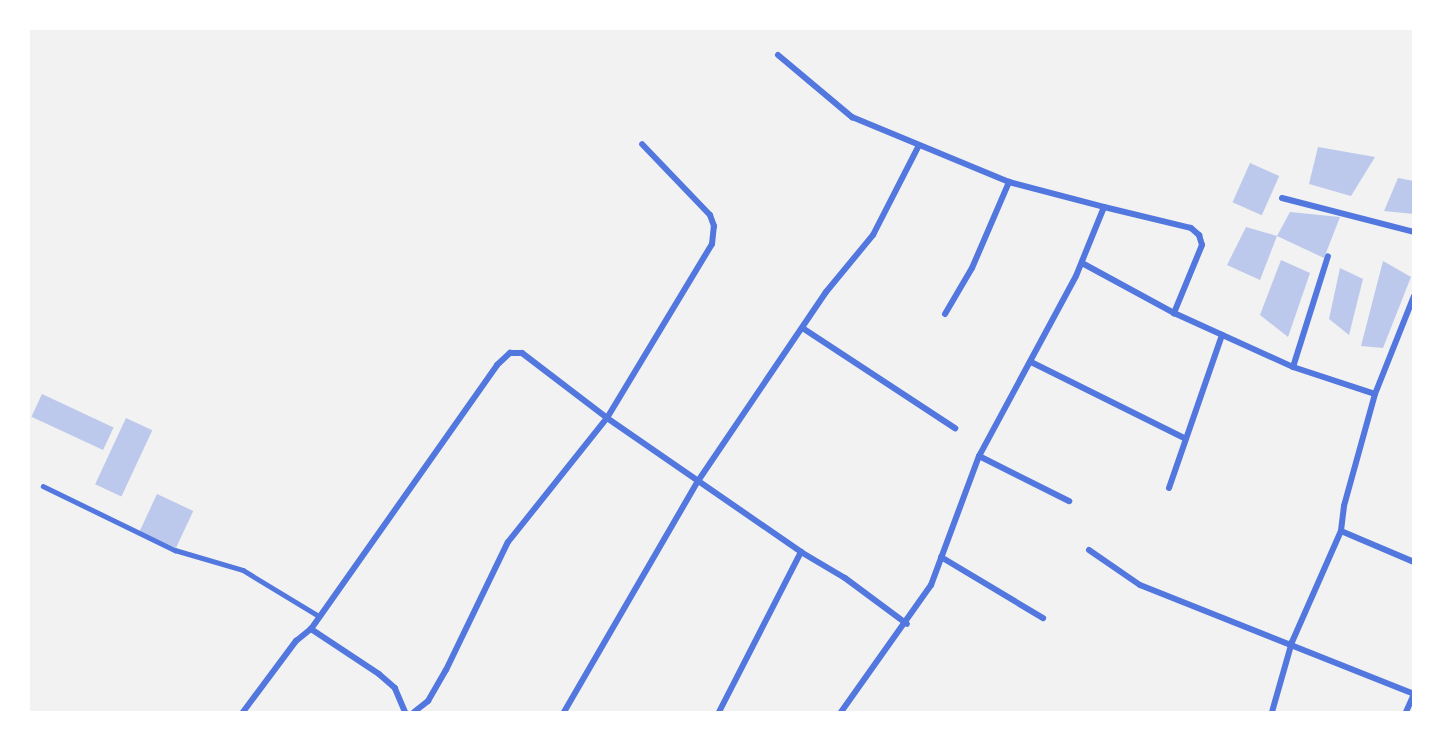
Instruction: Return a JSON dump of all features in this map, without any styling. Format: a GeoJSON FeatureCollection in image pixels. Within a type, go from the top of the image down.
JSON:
{"type":"FeatureCollection","features":[{"type":"Feature","properties":{"kind":"street"},"geometry":{"type":"LineString","coordinates":[[778,55],[852,117],[1010,182],[1191,228],[1199,234],[1202,245],[1174,313]]}},
{"type":"Feature","properties":{"kind":"street"},"geometry":{"type":"LineString","coordinates":[[414,712],[428,701],[446,670],[507,542],[607,418],[702,265],[714,235],[710,215],[642,144]]}},
{"type":"Feature","properties":{"kind":"street"},"geometry":{"type":"LineString","coordinates":[[564,712],[698,481],[804,328],[826,292],[873,235],[919,145]]}},
{"type":"Feature","properties":{"kind":"street"},"geometry":{"type":"LineString","coordinates":[[945,314],[972,268],[1010,182]]}},
{"type":"Feature","properties":{"kind":"street"},"geometry":{"type":"LineString","coordinates":[[1282,198],[1413,232]]}},
{"type":"Feature","properties":{"kind":"street"},"geometry":{"type":"LineString","coordinates":[[841,712],[907,624],[931,585],[979,456],[1082,263],[1104,207]]}},
{"type":"Feature","properties":{"kind":"street"},"geometry":{"type":"LineString","coordinates":[[1293,367],[1328,256]]}},
{"type":"Feature","properties":{"kind":"street"},"geometry":{"type":"LineString","coordinates":[[1082,263],[1174,313],[1293,367],[1375,394]]}},
{"type":"Feature","properties":{"kind":"street"},"geometry":{"type":"LineString","coordinates":[[1272,712],[1292,642],[1341,531],[1344,506],[1375,394],[1413,296]]}},
{"type":"Feature","properties":{"kind":"street"},"geometry":{"type":"LineString","coordinates":[[804,328],[955,428]]}},
{"type":"Feature","properties":{"kind":"street"},"geometry":{"type":"LineString","coordinates":[[1169,488],[1184,438],[1222,335]]}},
{"type":"Feature","properties":{"kind":"street"},"geometry":{"type":"LineString","coordinates":[[243,712],[296,641],[311,629],[496,365],[510,353],[522,353],[607,418],[801,552],[845,578],[907,624]]}},
{"type":"Feature","properties":{"kind":"street"},"geometry":{"type":"LineString","coordinates":[[1031,362],[1184,438]]}},
{"type":"Feature","properties":{"kind":"street"},"geometry":{"type":"LineString","coordinates":[[979,456],[1069,501]]}},
{"type":"Feature","properties":{"kind":"street"},"geometry":{"type":"LineString","coordinates":[[1341,531],[1413,562]]}},
{"type":"Feature","properties":{"kind":"street"},"geometry":{"type":"LineString","coordinates":[[1089,550],[1140,585],[1292,642],[1413,694],[1406,712]]}},
{"type":"Feature","properties":{"kind":"street"},"geometry":{"type":"LineString","coordinates":[[719,712],[801,552]]}},
{"type":"Feature","properties":{"kind":"street"},"geometry":{"type":"LineString","coordinates":[[941,557],[1043,618]]}},
{"type":"Feature","properties":{"kind":"street"},"geometry":{"type":"LineString","coordinates":[[311,629],[379,674],[395,688],[405,712]]}},
{"type":"Feature","properties":{"kind":"lane"},"geometry":{"type":"LineString","coordinates":[[43,486],[175,550],[243,570],[319,616]]}},
{"type":"Feature","properties":{"kind":"building"},"geometry":{"type":"Polygon","coordinates":[[[1318,147],[1375,157],[1351,196],[1309,184],[1318,147]]]}},
{"type":"Feature","properties":{"kind":"building"},"geometry":{"type":"Polygon","coordinates":[[[1250,163],[1279,176],[1262,215],[1233,202],[1250,163]]]}},
{"type":"Feature","properties":{"kind":"building"},"geometry":{"type":"Polygon","coordinates":[[[1398,178],[1414,181],[1414,214],[1384,211],[1398,178]]]}},
{"type":"Feature","properties":{"kind":"building"},"geometry":{"type":"Polygon","coordinates":[[[1290,212],[1340,217],[1324,258],[1277,236],[1290,212]]]}},
{"type":"Feature","properties":{"kind":"building"},"geometry":{"type":"Polygon","coordinates":[[[1246,227],[1277,236],[1260,280],[1227,265],[1246,227]]]}},
{"type":"Feature","properties":{"kind":"building"},"geometry":{"type":"Polygon","coordinates":[[[1281,260],[1310,273],[1288,337],[1260,315],[1281,260]]]}},
{"type":"Feature","properties":{"kind":"building"},"geometry":{"type":"Polygon","coordinates":[[[1383,261],[1411,277],[1383,348],[1361,346],[1383,261]]]}},
{"type":"Feature","properties":{"kind":"building"},"geometry":{"type":"Polygon","coordinates":[[[1340,268],[1363,279],[1349,335],[1329,319],[1340,268]]]}},
{"type":"Feature","properties":{"kind":"building"},"geometry":{"type":"Polygon","coordinates":[[[42,394],[114,427],[103,450],[31,417],[42,394]]]}},
{"type":"Feature","properties":{"kind":"building"},"geometry":{"type":"Polygon","coordinates":[[[126,418],[152,430],[121,496],[95,484],[126,418]]]}},
{"type":"Feature","properties":{"kind":"building"},"geometry":{"type":"Polygon","coordinates":[[[157,494],[193,511],[176,548],[140,531],[157,494]]]}}]}
